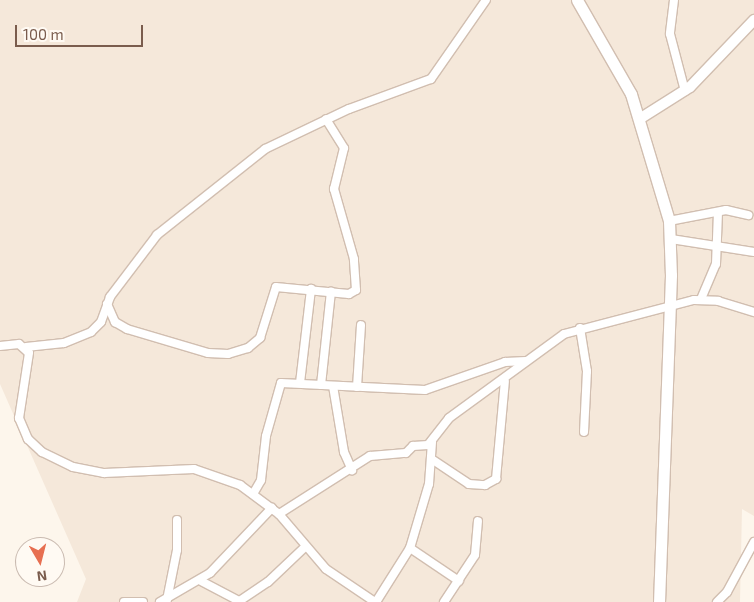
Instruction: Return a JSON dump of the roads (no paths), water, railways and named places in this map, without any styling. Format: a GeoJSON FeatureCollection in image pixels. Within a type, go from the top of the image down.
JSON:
{"type":"FeatureCollection","features":[{"type":"Feature","properties":{"kind":"main road"},"geometry":{"type":"LineString","coordinates":[[577,0],[619,67],[641,118],[669,222],[671,239],[670,305],[659,602]]}},
{"type":"Feature","properties":{"kind":"street"},"geometry":{"type":"LineString","coordinates":[[0,346],[26,347],[79,339],[97,327],[107,304],[162,229],[259,153],[326,119],[431,79],[486,0]]}},
{"type":"Feature","properties":{"kind":"street"},"geometry":{"type":"LineString","coordinates":[[674,0],[670,34],[685,91]]}},
{"type":"Feature","properties":{"kind":"street"},"geometry":{"type":"LineString","coordinates":[[641,118],[685,91],[754,20]]}},
{"type":"Feature","properties":{"kind":"street"},"geometry":{"type":"LineString","coordinates":[[107,304],[119,326],[208,354],[228,354],[248,348],[260,338],[276,287],[353,293],[357,282],[334,189],[344,148],[326,119]]}},
{"type":"Feature","properties":{"kind":"street"},"geometry":{"type":"LineString","coordinates":[[669,222],[718,212],[748,215]]}},
{"type":"Feature","properties":{"kind":"street"},"geometry":{"type":"LineString","coordinates":[[701,299],[714,272],[719,244],[718,212]]}},
{"type":"Feature","properties":{"kind":"street"},"geometry":{"type":"LineString","coordinates":[[671,239],[719,244],[754,252]]}},
{"type":"Feature","properties":{"kind":"street"},"geometry":{"type":"LineString","coordinates":[[300,383],[311,290]]}},
{"type":"Feature","properties":{"kind":"street"},"geometry":{"type":"LineString","coordinates":[[321,385],[331,292]]}},
{"type":"Feature","properties":{"kind":"street"},"geometry":{"type":"LineString","coordinates":[[26,347],[30,358],[19,424],[42,452],[73,467],[114,475],[202,470],[253,494],[272,508],[326,569],[375,602],[410,548],[433,460],[432,442],[449,418],[505,381],[526,361],[554,339],[580,328],[701,299],[754,312]]}},
{"type":"Feature","properties":{"kind":"street"},"geometry":{"type":"LineString","coordinates":[[358,388],[361,325]]}},
{"type":"Feature","properties":{"kind":"street"},"geometry":{"type":"LineString","coordinates":[[580,328],[587,371],[584,432]]}},
{"type":"Feature","properties":{"kind":"street"},"geometry":{"type":"LineString","coordinates":[[253,494],[261,480],[276,389],[285,382],[358,388],[425,390],[505,362],[526,361]]}},
{"type":"Feature","properties":{"kind":"street"},"geometry":{"type":"LineString","coordinates":[[433,460],[469,484],[485,485],[496,480],[505,381]]}},
{"type":"Feature","properties":{"kind":"street"},"geometry":{"type":"LineString","coordinates":[[333,386],[344,452],[352,470]]}},
{"type":"Feature","properties":{"kind":"street"},"geometry":{"type":"LineString","coordinates":[[279,514],[376,454],[406,453],[413,446],[432,442]]}},
{"type":"Feature","properties":{"kind":"street"},"geometry":{"type":"LineString","coordinates":[[164,601],[201,581],[231,555],[272,508]]}},
{"type":"Feature","properties":{"kind":"street"},"geometry":{"type":"LineString","coordinates":[[164,601],[177,550],[177,520]]}},
{"type":"Feature","properties":{"kind":"street"},"geometry":{"type":"LineString","coordinates":[[444,602],[475,555],[478,520]]}},
{"type":"Feature","properties":{"kind":"street"},"geometry":{"type":"LineString","coordinates":[[717,602],[728,592],[754,542]]}},
{"type":"Feature","properties":{"kind":"street"},"geometry":{"type":"LineString","coordinates":[[201,581],[238,602],[268,582],[305,547]]}},
{"type":"Feature","properties":{"kind":"street"},"geometry":{"type":"LineString","coordinates":[[410,548],[459,581]]}},
{"type":"Feature","properties":{"kind":"street"},"geometry":{"type":"LineString","coordinates":[[124,602],[143,602]]}}]}
